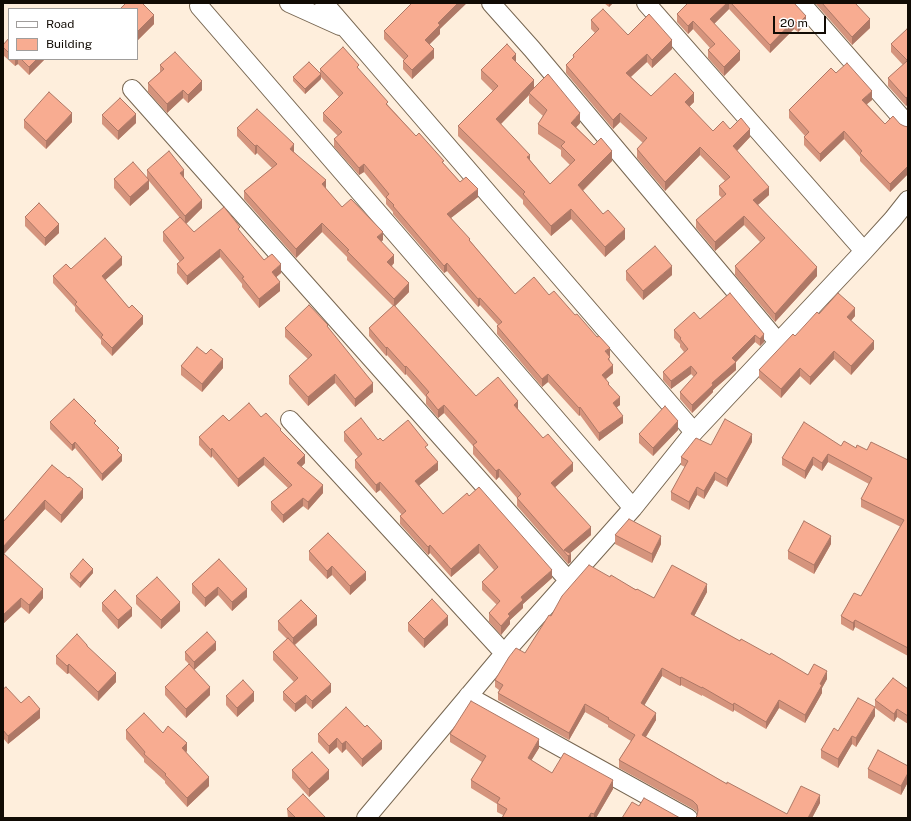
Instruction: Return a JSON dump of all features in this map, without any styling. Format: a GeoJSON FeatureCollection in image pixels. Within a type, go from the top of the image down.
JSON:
{"type":"FeatureCollection","features":[{"type":"Feature","properties":{"kind":"street"},"geometry":{"type":"LineString","coordinates":[[289,3],[346,29]]}},
{"type":"Feature","properties":{"kind":"street"},"geometry":{"type":"LineString","coordinates":[[324,3],[694,432]]}},
{"type":"Feature","properties":{"kind":"street"},"geometry":{"type":"LineString","coordinates":[[491,3],[532,48],[778,342]]}},
{"type":"Feature","properties":{"kind":"street"},"geometry":{"type":"LineString","coordinates":[[646,3],[864,251]]}},
{"type":"Feature","properties":{"kind":"street"},"geometry":{"type":"LineString","coordinates":[[801,3],[908,125]]}},
{"type":"Feature","properties":{"kind":"street"},"geometry":{"type":"LineString","coordinates":[[199,6],[633,508]]}},
{"type":"Feature","properties":{"kind":"street"},"geometry":{"type":"LineString","coordinates":[[132,89],[568,581]]}},
{"type":"Feature","properties":{"kind":"street"},"geometry":{"type":"LineString","coordinates":[[366,818],[504,653],[633,508],[694,432],[864,251],[908,200]]}},
{"type":"Feature","properties":{"kind":"street"},"geometry":{"type":"LineString","coordinates":[[290,420],[504,653]]}},
{"type":"Feature","properties":{"kind":"street"},"geometry":{"type":"LineString","coordinates":[[468,696],[688,818]]}},
{"type":"Feature","properties":{"kind":"building"},"geometry":{"type":"Polygon","coordinates":[[[126,3],[142,3],[154,15],[138,31],[138,8],[121,8],[126,3]]]}},
{"type":"Feature","properties":{"kind":"building"},"geometry":{"type":"Polygon","coordinates":[[[412,3],[458,3],[438,23],[440,25],[425,40],[434,49],[412,70],[403,61],[408,56],[384,31],[412,3]]]}},
{"type":"Feature","properties":{"kind":"building"},"geometry":{"type":"Polygon","coordinates":[[[688,3],[727,3],[710,19],[740,51],[724,67],[708,50],[715,44],[693,21],[688,26],[677,14],[688,3]]]}},
{"type":"Feature","properties":{"kind":"building"},"geometry":{"type":"Polygon","coordinates":[[[731,3],[794,3],[806,16],[798,24],[794,20],[770,45],[731,3]]]}},
{"type":"Feature","properties":{"kind":"building"},"geometry":{"type":"Polygon","coordinates":[[[822,3],[855,3],[870,19],[852,37],[822,3]]]}},
{"type":"Feature","properties":{"kind":"building"},"geometry":{"type":"Polygon","coordinates":[[[603,9],[628,35],[649,14],[672,40],[652,60],[647,54],[626,73],[651,96],[675,73],[694,93],[685,102],[713,131],[723,121],[730,129],[741,118],[750,129],[733,146],[769,187],[753,200],[817,267],[775,314],[735,266],[765,238],[744,216],[715,242],[696,220],[726,194],[719,186],[730,177],[700,147],[665,182],[637,149],[647,138],[620,113],[613,120],[566,65],[574,57],[573,55],[599,29],[591,20],[603,9]]]}},
{"type":"Feature","properties":{"kind":"building"},"geometry":{"type":"Polygon","coordinates":[[[907,29],[908,59],[907,60],[891,44],[907,29]]]}},
{"type":"Feature","properties":{"kind":"building"},"geometry":{"type":"Polygon","coordinates":[[[8,39],[8,52],[3,47],[8,39]]]}},
{"type":"Feature","properties":{"kind":"building"},"geometry":{"type":"Polygon","coordinates":[[[507,44],[516,54],[512,58],[534,80],[496,119],[530,155],[527,157],[550,184],[575,160],[561,146],[565,142],[538,124],[547,110],[529,93],[548,74],[580,113],[571,123],[594,145],[601,138],[612,151],[578,185],[603,214],[608,210],[625,229],[605,247],[571,209],[551,226],[523,194],[525,192],[458,126],[498,86],[481,70],[507,44]]]}},
{"type":"Feature","properties":{"kind":"building"},"geometry":{"type":"Polygon","coordinates":[[[343,47],[359,65],[357,67],[388,102],[386,104],[416,136],[419,133],[444,161],[442,162],[460,182],[466,177],[478,189],[447,214],[470,239],[469,240],[515,294],[534,277],[549,295],[554,291],[575,315],[577,314],[597,337],[599,336],[610,348],[605,351],[610,357],[608,359],[613,365],[602,375],[620,397],[613,403],[623,416],[599,433],[580,407],[579,408],[548,374],[542,379],[497,326],[502,322],[480,298],[478,299],[447,263],[444,266],[393,206],[394,205],[386,197],[389,194],[364,164],[359,168],[334,139],[342,132],[323,113],[343,93],[320,69],[343,47]]]}},
{"type":"Feature","properties":{"kind":"building"},"geometry":{"type":"Polygon","coordinates":[[[175,52],[202,81],[188,95],[183,90],[167,104],[148,83],[164,69],[160,65],[175,52]]]}},
{"type":"Feature","properties":{"kind":"building"},"geometry":{"type":"Polygon","coordinates":[[[22,60],[36,60],[29,67],[22,60]]]}},
{"type":"Feature","properties":{"kind":"building"},"geometry":{"type":"Polygon","coordinates":[[[907,61],[908,96],[906,98],[888,78],[907,61]]]}},
{"type":"Feature","properties":{"kind":"building"},"geometry":{"type":"Polygon","coordinates":[[[309,62],[321,74],[305,89],[293,77],[309,62]]]}},
{"type":"Feature","properties":{"kind":"building"},"geometry":{"type":"Polygon","coordinates":[[[847,63],[872,91],[862,100],[885,124],[893,116],[900,124],[908,127],[908,166],[890,184],[860,153],[862,151],[844,131],[820,154],[804,137],[809,132],[789,110],[831,68],[836,73],[847,63]]]}},
{"type":"Feature","properties":{"kind":"building"},"geometry":{"type":"Polygon","coordinates":[[[49,92],[72,113],[46,141],[24,120],[49,92]]]}},
{"type":"Feature","properties":{"kind":"building"},"geometry":{"type":"Polygon","coordinates":[[[120,98],[136,114],[118,131],[102,115],[120,98]]]}},
{"type":"Feature","properties":{"kind":"building"},"geometry":{"type":"Polygon","coordinates":[[[257,109],[294,144],[290,149],[326,180],[322,184],[342,207],[351,199],[383,232],[377,237],[394,255],[387,262],[409,283],[394,299],[322,223],[296,249],[244,191],[277,164],[257,145],[255,146],[237,128],[257,109]]]}},
{"type":"Feature","properties":{"kind":"building"},"geometry":{"type":"Polygon","coordinates":[[[169,151],[184,170],[180,173],[202,200],[185,216],[147,170],[169,151]]]}},
{"type":"Feature","properties":{"kind":"building"},"geometry":{"type":"Polygon","coordinates":[[[133,162],[149,180],[130,197],[114,179],[133,162]]]}},
{"type":"Feature","properties":{"kind":"building"},"geometry":{"type":"Polygon","coordinates":[[[39,203],[59,224],[45,238],[25,217],[39,203]]]}},
{"type":"Feature","properties":{"kind":"building"},"geometry":{"type":"Polygon","coordinates":[[[224,207],[240,227],[238,229],[264,260],[272,254],[281,264],[272,272],[280,282],[259,299],[242,278],[244,277],[220,249],[187,276],[177,264],[184,258],[163,232],[180,217],[194,232],[224,207]]]}},
{"type":"Feature","properties":{"kind":"building"},"geometry":{"type":"Polygon","coordinates":[[[105,238],[122,257],[102,276],[129,308],[132,305],[143,316],[112,348],[101,337],[103,335],[75,304],[77,302],[53,276],[66,264],[71,269],[105,238]]]}},
{"type":"Feature","properties":{"kind":"building"},"geometry":{"type":"Polygon","coordinates":[[[655,246],[672,266],[643,291],[626,271],[655,246]]]}},
{"type":"Feature","properties":{"kind":"building"},"geometry":{"type":"Polygon","coordinates":[[[730,293],[764,334],[760,339],[755,335],[732,358],[736,362],[712,383],[713,385],[692,405],[680,392],[697,373],[691,366],[671,381],[663,372],[688,349],[674,330],[694,312],[700,319],[730,293]]]}},
{"type":"Feature","properties":{"kind":"building"},"geometry":{"type":"Polygon","coordinates":[[[838,293],[855,308],[847,317],[874,341],[851,366],[834,351],[810,377],[800,368],[781,389],[759,370],[793,334],[795,336],[817,312],[819,314],[838,293]]]}},
{"type":"Feature","properties":{"kind":"building"},"geometry":{"type":"Polygon","coordinates":[[[309,305],[328,325],[327,326],[373,383],[355,399],[335,374],[308,397],[289,376],[312,355],[285,328],[309,305]]]}},
{"type":"Feature","properties":{"kind":"building"},"geometry":{"type":"Polygon","coordinates":[[[394,305],[476,396],[498,377],[518,401],[514,405],[543,438],[548,434],[573,463],[551,483],[591,527],[564,550],[571,554],[568,556],[517,498],[521,494],[499,469],[496,471],[473,445],[477,442],[444,405],[438,410],[426,395],[429,392],[406,366],[405,367],[387,347],[386,348],[369,328],[394,305]]]}},
{"type":"Feature","properties":{"kind":"building"},"geometry":{"type":"Polygon","coordinates":[[[197,347],[206,354],[211,349],[223,359],[202,384],[181,366],[197,347]]]}},
{"type":"Feature","properties":{"kind":"building"},"geometry":{"type":"Polygon","coordinates":[[[74,399],[96,421],[94,423],[119,448],[117,450],[122,455],[102,474],[75,442],[72,445],[50,422],[74,399]]]}},
{"type":"Feature","properties":{"kind":"building"},"geometry":{"type":"Polygon","coordinates":[[[249,403],[261,417],[266,413],[281,429],[280,430],[305,455],[297,463],[323,485],[308,502],[303,498],[283,515],[271,502],[292,485],[264,457],[238,479],[212,448],[211,450],[199,437],[223,415],[229,421],[249,403]]]}},
{"type":"Feature","properties":{"kind":"building"},"geometry":{"type":"Polygon","coordinates":[[[665,406],[678,421],[653,448],[639,434],[665,406]]]}},
{"type":"Feature","properties":{"kind":"building"},"geometry":{"type":"Polygon","coordinates":[[[361,418],[378,440],[380,438],[383,441],[408,420],[428,445],[425,447],[438,462],[415,481],[443,514],[467,493],[469,496],[479,487],[552,570],[521,597],[523,600],[508,614],[510,616],[501,626],[489,613],[500,601],[482,582],[498,567],[479,544],[451,569],[430,545],[428,547],[400,516],[406,511],[380,482],[376,485],[355,460],[362,454],[344,432],[361,418]]]}},
{"type":"Feature","properties":{"kind":"building"},"geometry":{"type":"Polygon","coordinates":[[[725,419],[752,434],[727,479],[715,472],[704,491],[697,487],[689,502],[671,492],[688,461],[681,457],[696,438],[711,445],[725,419]]]}},
{"type":"Feature","properties":{"kind":"building"},"geometry":{"type":"Polygon","coordinates":[[[804,422],[841,446],[844,441],[856,448],[857,445],[867,450],[871,442],[908,460],[908,648],[855,620],[853,623],[841,616],[854,593],[861,596],[904,520],[861,499],[872,478],[828,454],[822,463],[813,457],[805,471],[782,458],[804,422]]]}},
{"type":"Feature","properties":{"kind":"building"},"geometry":{"type":"Polygon","coordinates":[[[52,465],[83,489],[61,515],[45,500],[3,547],[3,522],[52,465]]]}},
{"type":"Feature","properties":{"kind":"building"},"geometry":{"type":"Polygon","coordinates":[[[629,519],[661,536],[652,554],[615,535],[629,519]]]}},
{"type":"Feature","properties":{"kind":"building"},"geometry":{"type":"Polygon","coordinates":[[[804,521],[831,536],[814,565],[788,551],[804,521]]]}},
{"type":"Feature","properties":{"kind":"building"},"geometry":{"type":"Polygon","coordinates":[[[328,533],[366,572],[350,586],[332,566],[327,571],[309,551],[328,533]]]}},
{"type":"Feature","properties":{"kind":"building"},"geometry":{"type":"Polygon","coordinates":[[[3,553],[43,589],[29,605],[21,598],[3,615],[3,553]]]}},
{"type":"Feature","properties":{"kind":"building"},"geometry":{"type":"Polygon","coordinates":[[[83,559],[93,569],[80,583],[70,574],[83,559]]]}},
{"type":"Feature","properties":{"kind":"building"},"geometry":{"type":"Polygon","coordinates":[[[219,559],[247,589],[232,602],[218,587],[205,598],[192,584],[219,559]]]}},
{"type":"Feature","properties":{"kind":"building"},"geometry":{"type":"Polygon","coordinates":[[[589,565],[654,598],[672,565],[707,584],[691,614],[740,641],[741,639],[770,655],[771,653],[808,675],[814,664],[827,671],[820,684],[822,685],[805,715],[779,700],[766,722],[734,703],[733,705],[702,687],[681,677],[680,678],[662,668],[641,703],[656,713],[642,735],[727,784],[727,782],[787,814],[801,786],[820,795],[808,818],[695,818],[698,810],[697,805],[693,801],[619,760],[635,735],[608,719],[609,718],[585,704],[569,733],[498,693],[503,685],[495,680],[509,657],[516,648],[525,653],[549,615],[551,616],[562,596],[589,565]]]}},
{"type":"Feature","properties":{"kind":"building"},"geometry":{"type":"Polygon","coordinates":[[[157,577],[180,602],[161,620],[136,596],[157,577]]]}},
{"type":"Feature","properties":{"kind":"building"},"geometry":{"type":"Polygon","coordinates":[[[115,590],[132,608],[118,620],[102,603],[115,590]]]}},
{"type":"Feature","properties":{"kind":"building"},"geometry":{"type":"Polygon","coordinates":[[[432,599],[448,616],[424,639],[408,623],[432,599]]]}},
{"type":"Feature","properties":{"kind":"building"},"geometry":{"type":"Polygon","coordinates":[[[301,600],[317,616],[293,638],[278,621],[301,600]]]}},
{"type":"Feature","properties":{"kind":"building"},"geometry":{"type":"Polygon","coordinates":[[[207,632],[216,642],[194,662],[185,652],[207,632]]]}},
{"type":"Feature","properties":{"kind":"building"},"geometry":{"type":"Polygon","coordinates":[[[77,634],[87,646],[116,673],[98,692],[69,664],[67,666],[56,656],[77,634]]]}},
{"type":"Feature","properties":{"kind":"building"},"geometry":{"type":"Polygon","coordinates":[[[288,638],[331,684],[312,701],[306,695],[295,704],[283,692],[298,678],[273,652],[288,638]]]}},
{"type":"Feature","properties":{"kind":"building"},"geometry":{"type":"Polygon","coordinates":[[[189,664],[210,687],[186,709],[165,687],[189,664]]]}},
{"type":"Feature","properties":{"kind":"building"},"geometry":{"type":"Polygon","coordinates":[[[893,678],[908,689],[908,716],[897,709],[894,714],[875,700],[893,678]]]}},
{"type":"Feature","properties":{"kind":"building"},"geometry":{"type":"Polygon","coordinates":[[[243,680],[254,692],[237,708],[226,696],[243,680]]]}},
{"type":"Feature","properties":{"kind":"building"},"geometry":{"type":"Polygon","coordinates":[[[6,687],[21,703],[29,696],[40,709],[8,736],[3,730],[3,689],[6,687]]]}},
{"type":"Feature","properties":{"kind":"building"},"geometry":{"type":"Polygon","coordinates":[[[858,698],[875,707],[856,738],[852,736],[838,759],[821,750],[834,728],[838,731],[858,698]]]}},
{"type":"Feature","properties":{"kind":"building"},"geometry":{"type":"Polygon","coordinates":[[[471,701],[539,739],[528,758],[552,773],[564,753],[613,780],[594,814],[591,813],[588,818],[502,818],[507,809],[497,803],[500,798],[471,780],[486,756],[450,734],[471,701]]]}},
{"type":"Feature","properties":{"kind":"building"},"geometry":{"type":"Polygon","coordinates":[[[346,707],[365,727],[367,725],[382,741],[362,759],[346,741],[342,744],[337,738],[329,746],[318,734],[346,707]]]}},
{"type":"Feature","properties":{"kind":"building"},"geometry":{"type":"Polygon","coordinates":[[[144,713],[163,733],[168,726],[187,743],[182,748],[209,777],[187,798],[165,775],[166,774],[144,754],[145,752],[126,730],[144,713]]]}},
{"type":"Feature","properties":{"kind":"building"},"geometry":{"type":"Polygon","coordinates":[[[878,750],[908,766],[908,773],[901,786],[868,769],[878,750]]]}},
{"type":"Feature","properties":{"kind":"building"},"geometry":{"type":"Polygon","coordinates":[[[312,752],[329,770],[309,789],[292,770],[312,752]]]}},
{"type":"Feature","properties":{"kind":"building"},"geometry":{"type":"Polygon","coordinates":[[[303,794],[326,818],[296,818],[287,809],[303,794]]]}},
{"type":"Feature","properties":{"kind":"building"},"geometry":{"type":"Polygon","coordinates":[[[644,798],[680,818],[622,818],[632,802],[639,806],[644,798]]]}}]}
